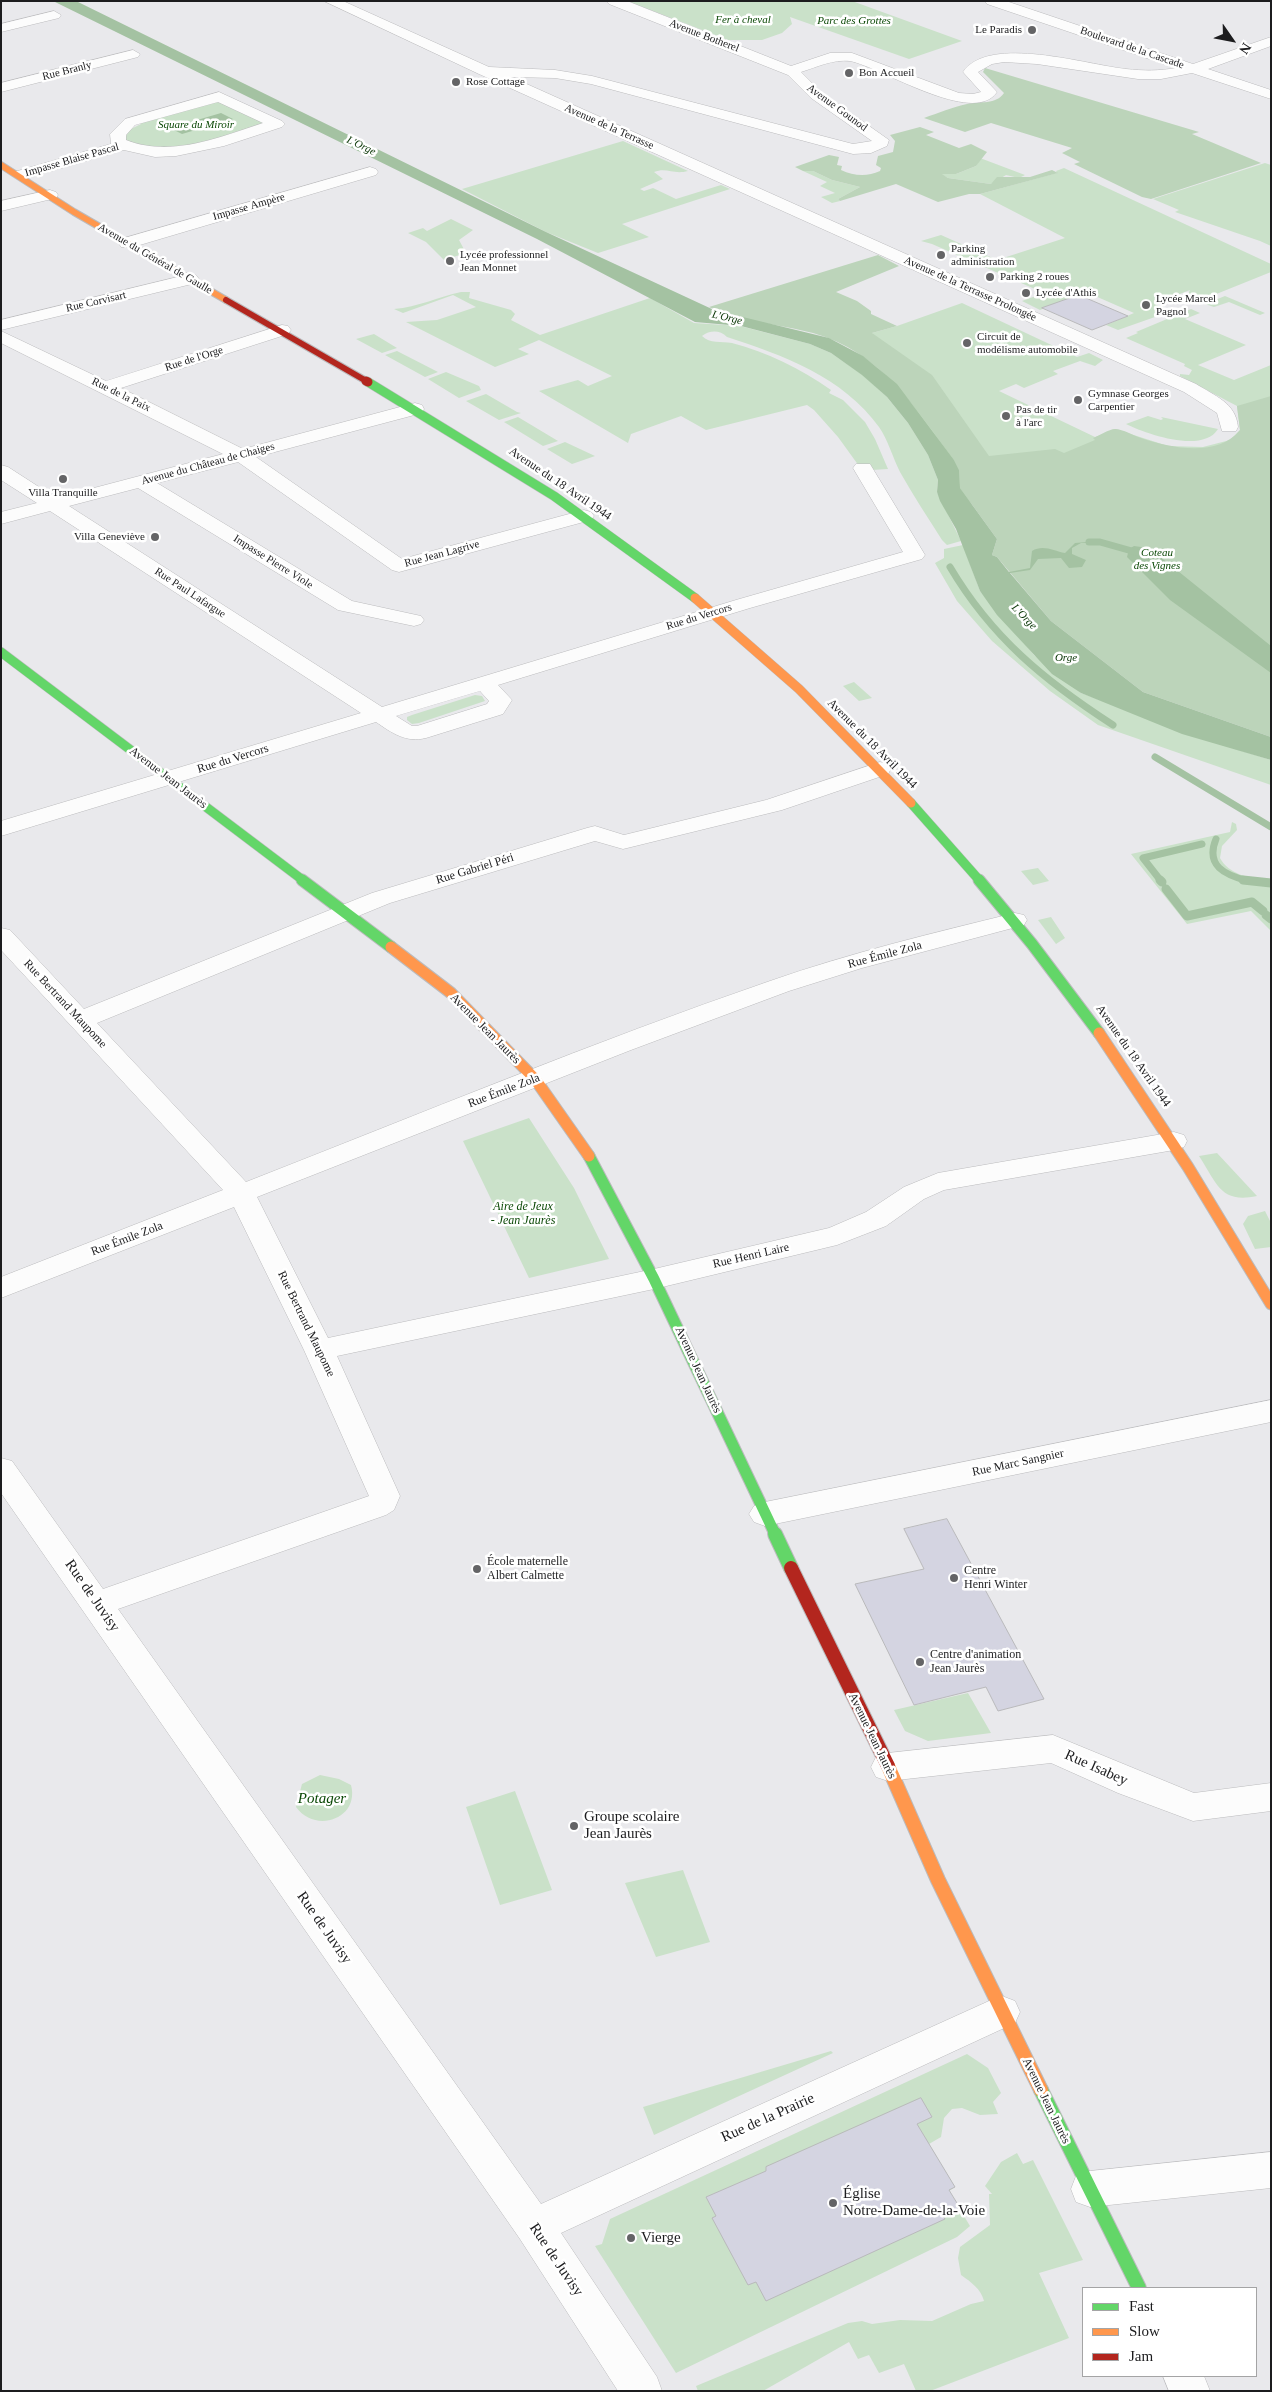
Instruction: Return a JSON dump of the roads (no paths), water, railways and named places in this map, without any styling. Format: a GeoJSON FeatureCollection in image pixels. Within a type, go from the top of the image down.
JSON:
{"type":"FeatureCollection","features":[{"type":"Feature","properties":{"kind":"street","name":"Avenue de la Terrasse"},"geometry":{"type":"LineString","coordinates":[[331,1],[382,18],[484,71],[888,252]]}},
{"type":"Feature","properties":{"kind":"street","name":"Avenue Botherel"},"geometry":{"type":"LineString","coordinates":[[614,1],[793,72]]}},
{"type":"Feature","properties":{"kind":"street","name":"Boulevard de la Cascade"},"geometry":{"type":"LineString","coordinates":[[992,1],[1271,95]]}},
{"type":"Feature","properties":{"kind":"street"},"geometry":{"type":"LineString","coordinates":[[1,28],[54,15]]}},
{"type":"Feature","properties":{"kind":"street"},"geometry":{"type":"LineString","coordinates":[[1193,68],[1271,41]]}},
{"type":"Feature","properties":{"kind":"street","name":"Rue Branly"},"geometry":{"type":"LineString","coordinates":[[1,88],[132,54]]}},
{"type":"Feature","properties":{"kind":"street","name":"Avenue Gounod"},"geometry":{"type":"LineString","coordinates":[[484,71],[574,76],[853,149],[871,148],[881,144],[878,136],[824,100],[793,72],[830,57],[845,56],[857,58],[954,96],[968,99],[985,96],[990,92],[971,75],[971,68],[976,64],[995,59],[1023,58],[1135,74],[1173,73],[1193,68]]}},
{"type":"Feature","properties":{"kind":"street","name":"Impasse Blaise Pascal"},"geometry":{"type":"LineString","coordinates":[[20,175],[124,145],[148,151],[187,149],[276,124],[219,97],[130,122],[120,130],[117,138],[124,145]]}},
{"type":"Feature","properties":{"kind":"street","name":"Avenue du Général de Gaulle"},"geometry":{"type":"LineString","coordinates":[[1,165],[20,175],[71,210],[190,280],[311,347]]}},
{"type":"Feature","properties":{"kind":"street","name":"Impasse Ampère"},"geometry":{"type":"LineString","coordinates":[[127,243],[370,172]]}},
{"type":"Feature","properties":{"kind":"street"},"geometry":{"type":"LineString","coordinates":[[1,206],[50,195]]}},
{"type":"Feature","properties":{"kind":"street","name":"Avenue de la Terrasse Prolongée"},"geometry":{"type":"LineString","coordinates":[[888,252],[1190,388],[1224,410],[1228,416],[1229,427]]}},
{"type":"Feature","properties":{"kind":"street","name":"Rue Corvisart"},"geometry":{"type":"LineString","coordinates":[[1,325],[190,280]]}},
{"type":"Feature","properties":{"kind":"street","name":"Rue de l'Orge"},"geometry":{"type":"LineString","coordinates":[[106,387],[282,330]]}},
{"type":"Feature","properties":{"kind":"street","name":"Rue de la Paix"},"geometry":{"type":"LineString","coordinates":[[1,336],[241,455]]}},
{"type":"Feature","properties":{"kind":"street","name":"Avenue du 18 Avril 1944"},"geometry":{"type":"LineString","coordinates":[[311,347],[501,460],[584,516],[715,613],[809,699],[880,769],[944,838],[1015,920],[1106,1041],[1205,1189],[1271,1304]]}},
{"type":"Feature","properties":{"kind":"street","name":"Avenue du Château de Chaiges"},"geometry":{"type":"LineString","coordinates":[[1,518],[415,409]]}},
{"type":"Feature","properties":{"kind":"street","name":"Rue Jean Lagrive"},"geometry":{"type":"LineString","coordinates":[[241,455],[399,566],[584,516]]}},
{"type":"Feature","properties":{"kind":"street","name":"Rue du Vercors"},"geometry":{"type":"LineString","coordinates":[[1,829],[715,613],[915,555],[864,468]]}},
{"type":"Feature","properties":{"kind":"street","name":"Rue Paul Lafargue"},"geometry":{"type":"LineString","coordinates":[[1,471],[379,714]]}},
{"type":"Feature","properties":{"kind":"street","name":"Impasse Pierre Viole"},"geometry":{"type":"LineString","coordinates":[[142,482],[345,606],[414,620]]}},
{"type":"Feature","properties":{"kind":"street","name":"Avenue Jean Jaurès"},"geometry":{"type":"LineString","coordinates":[[1,652],[170,778],[451,993],[535,1079],[593,1162],[654,1279],[765,1514],[888,1767],[938,1880],[1139,2287]]}},
{"type":"Feature","properties":{"kind":"street"},"geometry":{"type":"LineString","coordinates":[[379,714],[406,732],[418,733],[498,707],[501,700],[499,696],[484,683]]}},
{"type":"Feature","properties":{"kind":"street","name":"Rue Gabriel Péri"},"geometry":{"type":"LineString","coordinates":[[81,1020],[381,898],[595,833],[623,842],[774,805],[880,769]]}},
{"type":"Feature","properties":{"kind":"street","name":"Rue Émile Zola"},"geometry":{"type":"LineString","coordinates":[[1,1288],[622,1044],[780,986],[853,963],[1015,920]]}},
{"type":"Feature","properties":{"kind":"street","name":"Rue Bertrand Maupome"},"geometry":{"type":"LineString","coordinates":[[1,934],[242,1194],[319,1350],[385,1496],[383,1502],[375,1507],[97,1604]]}},
{"type":"Feature","properties":{"kind":"street","name":"Rue Henri Laire"},"geometry":{"type":"LineString","coordinates":[[319,1350],[654,1279],[837,1236],[876,1219],[914,1193],[938,1182],[1174,1141]]}},
{"type":"Feature","properties":{"kind":"street","name":"Rue Marc Sangnier"},"geometry":{"type":"LineString","coordinates":[[765,1514],[1271,1411]]}},
{"type":"Feature","properties":{"kind":"street","name":"Rue de Juvisy"},"geometry":{"type":"LineString","coordinates":[[1,1468],[534,2226],[642,2391]]}},
{"type":"Feature","properties":{"kind":"street","name":"Rue Isabey"},"geometry":{"type":"LineString","coordinates":[[888,1767],[1053,1749],[1130,1783],[1193,1807],[1271,1797]]}},
{"type":"Feature","properties":{"kind":"street","name":"Rue de la Prairie"},"geometry":{"type":"LineString","coordinates":[[534,2226],[1002,2012]]}},
{"type":"Feature","properties":{"kind":"street"},"geometry":{"type":"LineString","coordinates":[[1090,2189],[1271,2170]]}},
{"type":"Feature","properties":{"kind":"street"},"geometry":{"type":"LineString","coordinates":[[1183,2377],[1190,2391]]}},
{"type":"Feature","properties":{"kind":"water","name":"Orge"},"geometry":{"type":"Polygon","coordinates":[[[53,1],[76,1],[546,232],[714,310],[829,338],[863,356],[897,384],[954,460],[959,470],[960,488],[997,539],[992,555],[997,557],[1009,572],[1030,568],[1032,551],[1036,549],[1044,548],[1065,553],[1075,543],[1100,541],[1098,543],[1081,543],[1072,548],[1072,554],[1086,560],[1082,567],[1069,568],[1061,558],[1038,559],[1030,570],[1010,573],[1051,621],[1143,692],[1271,737],[1271,760],[1182,734],[1081,693],[1052,674],[997,615],[980,591],[956,529],[940,501],[937,492],[938,480],[928,455],[908,423],[887,397],[862,375],[831,353],[810,344],[741,326],[695,322],[537,239],[53,1]]]}},
{"type":"Feature","properties":{"kind":"water"},"geometry":{"type":"Polygon","coordinates":[[[221,113],[233,119],[182,134],[170,128],[221,113]]]}},
{"type":"Feature","properties":{"kind":"water"},"geometry":{"type":"Polygon","coordinates":[[[1134,546],[1148,548],[1271,646],[1271,673],[1170,600],[1127,557],[1129,549],[1134,546]]]}},
{"type":"Feature","properties":{"kind":"waterway"},"geometry":{"type":"LineString","coordinates":[[1089,542],[1100,542],[1139,553]]}},
{"type":"Feature","properties":{"kind":"waterway"},"geometry":{"type":"LineString","coordinates":[[950,567],[966,592],[1002,637],[1065,692],[1113,725]]}},
{"type":"Feature","properties":{"kind":"waterway"},"geometry":{"type":"LineString","coordinates":[[1155,757],[1271,827]]}},
{"type":"Feature","properties":{"kind":"waterway"},"geometry":{"type":"LineString","coordinates":[[1216,839],[1213,848],[1215,863],[1219,868],[1232,876],[1246,880]]}},
{"type":"Feature","properties":{"kind":"waterway"},"geometry":{"type":"LineString","coordinates":[[1161,881],[1143,858],[1202,844]]}},
{"type":"Feature","properties":{"kind":"waterway"},"geometry":{"type":"LineString","coordinates":[[1246,880],[1271,883]]}},
{"type":"Feature","properties":{"kind":"waterway"},"geometry":{"type":"LineString","coordinates":[[1166,889],[1187,916],[1252,902],[1263,911]]}},
{"type":"Feature","properties":{"kind":"waterway"},"geometry":{"type":"LineString","coordinates":[[1266,915],[1271,919]]}},
{"type":"Feature","properties":{"kind":"place","name":"Le Paradis"},"geometry":{"type":"Point","coordinates":[1032,30]}},
{"type":"Feature","properties":{"kind":"place","name":"Bon Accueil"},"geometry":{"type":"Point","coordinates":[849,73]}},
{"type":"Feature","properties":{"kind":"place","name":"Rose Cottage"},"geometry":{"type":"Point","coordinates":[456,82]}},
{"type":"Feature","properties":{"kind":"place","name":"Parking administration"},"geometry":{"type":"Point","coordinates":[941,255]}},
{"type":"Feature","properties":{"kind":"place","name":"Lycée professionnel Jean Monnet"},"geometry":{"type":"Point","coordinates":[450,261]}},
{"type":"Feature","properties":{"kind":"place","name":"Parking 2 roues"},"geometry":{"type":"Point","coordinates":[990,277]}},
{"type":"Feature","properties":{"kind":"place","name":"Lycée d'Athis"},"geometry":{"type":"Point","coordinates":[1026,293]}},
{"type":"Feature","properties":{"kind":"place","name":"Lycée Marcel Pagnol"},"geometry":{"type":"Point","coordinates":[1146,305]}},
{"type":"Feature","properties":{"kind":"place","name":"Circuit de modélisme automobile"},"geometry":{"type":"Point","coordinates":[967,343]}},
{"type":"Feature","properties":{"kind":"place","name":"Gymnase Georges Carpentier"},"geometry":{"type":"Point","coordinates":[1078,400]}},
{"type":"Feature","properties":{"kind":"place","name":"Pas de tir à l'arc"},"geometry":{"type":"Point","coordinates":[1006,416]}},
{"type":"Feature","properties":{"kind":"place","name":"Villa Tranquille"},"geometry":{"type":"Point","coordinates":[63,479]}},
{"type":"Feature","properties":{"kind":"place","name":"Villa Geneviève"},"geometry":{"type":"Point","coordinates":[155,537]}},
{"type":"Feature","properties":{"kind":"place","name":"École maternelle Albert Calmette"},"geometry":{"type":"Point","coordinates":[477,1569]}},
{"type":"Feature","properties":{"kind":"place","name":"Centre Henri Winter"},"geometry":{"type":"Point","coordinates":[954,1578]}},
{"type":"Feature","properties":{"kind":"place","name":"Centre d'animation Jean Jaurès"},"geometry":{"type":"Point","coordinates":[920,1662]}},
{"type":"Feature","properties":{"kind":"place","name":"Groupe scolaire Jean Jaurès"},"geometry":{"type":"Point","coordinates":[574,1826]}},
{"type":"Feature","properties":{"kind":"place","name":"Église Notre-Dame-de-la-Voie"},"geometry":{"type":"Point","coordinates":[833,2203]}},
{"type":"Feature","properties":{"kind":"place","name":"Vierge"},"geometry":{"type":"Point","coordinates":[631,2238]}},
{"type":"Feature","properties":{"kind":"park label","name":"Fer à cheval"},"geometry":{"type":"Point","coordinates":[743,20]}},
{"type":"Feature","properties":{"kind":"park label","name":"Parc des Grottes"},"geometry":{"type":"Point","coordinates":[854,21]}},
{"type":"Feature","properties":{"kind":"park label","name":"Square du Miroir"},"geometry":{"type":"Point","coordinates":[196,125]}},
{"type":"Feature","properties":{"kind":"park label","name":"Coteau des Vignes"},"geometry":{"type":"Point","coordinates":[1157,559]}},
{"type":"Feature","properties":{"kind":"park label","name":"Aire de Jeux - Jean Jaurès"},"geometry":{"type":"Point","coordinates":[523,1214]}},
{"type":"Feature","properties":{"kind":"park label","name":"Potager"},"geometry":{"type":"Point","coordinates":[322,1799]}},
{"type":"Feature","properties":{"kind":"water label","name":"L'Orge"},"geometry":{"type":"Point","coordinates":[361,146]}},
{"type":"Feature","properties":{"kind":"water label","name":"L'Orge"},"geometry":{"type":"Point","coordinates":[727,318]}},
{"type":"Feature","properties":{"kind":"water label","name":"L'Orge"},"geometry":{"type":"Point","coordinates":[1024,617]}}]}
